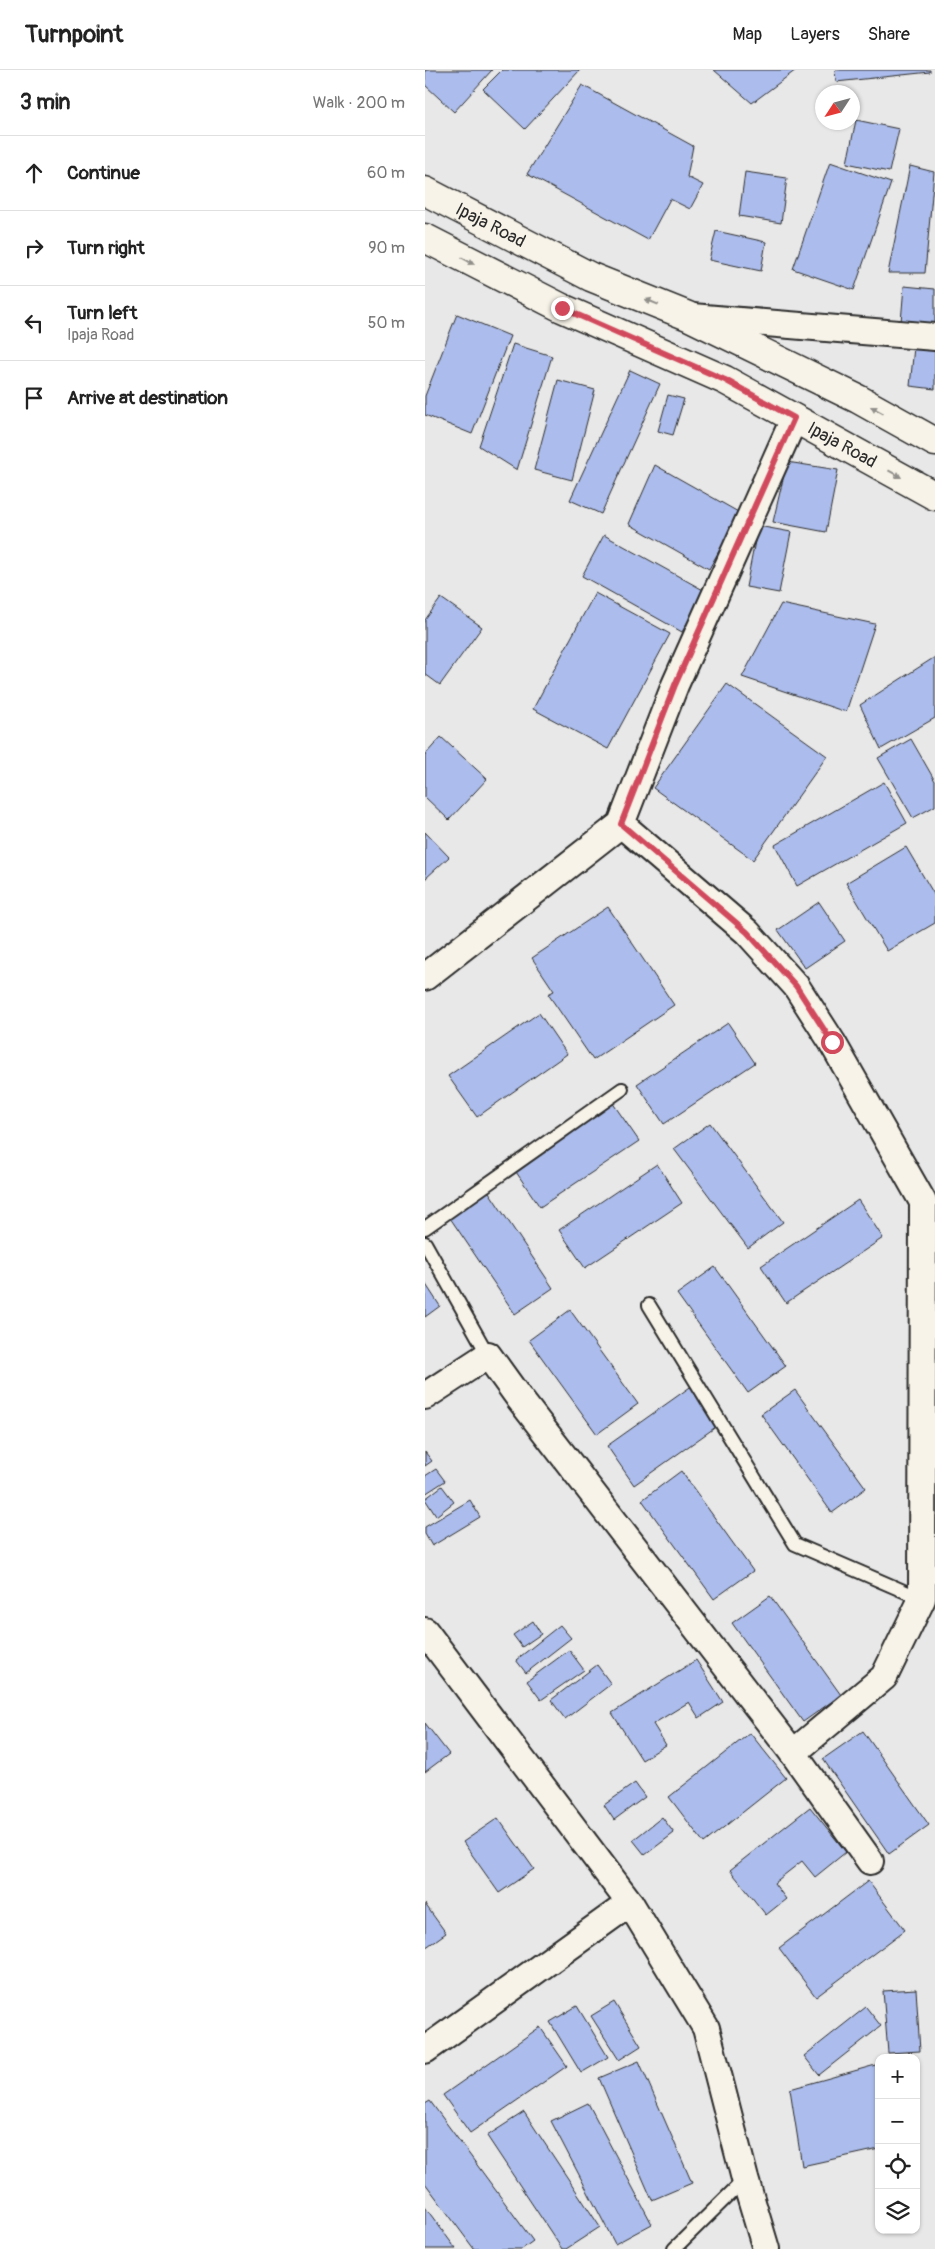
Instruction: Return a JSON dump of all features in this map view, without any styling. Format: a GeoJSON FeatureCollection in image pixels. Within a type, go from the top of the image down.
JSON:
{"type":"FeatureCollection","features":[{"type":"Feature","properties":{"kind":"main road","name":"Ipaja Road"},"geometry":{"type":"LineString","coordinates":[[425,191],[591,277],[688,316],[858,399],[935,442]]}},
{"type":"Feature","properties":{"kind":"main road","name":"Ipaja Road"},"geometry":{"type":"LineString","coordinates":[[425,238],[562,308],[725,380],[935,496]]}},
{"type":"Feature","properties":{"kind":"street"},"geometry":{"type":"LineString","coordinates":[[688,316],[935,337]]}},
{"type":"Feature","properties":{"kind":"street"},"geometry":{"type":"LineString","coordinates":[[425,977],[621,824],[675,685],[794,418]]}},
{"type":"Feature","properties":{"kind":"street"},"geometry":{"type":"LineString","coordinates":[[621,824],[747,932],[796,986],[832,1042],[929,1204],[922,1599],[883,1677],[793,1753]]}},
{"type":"Feature","properties":{"kind":"street"},"geometry":{"type":"LineString","coordinates":[[425,1396],[489,1355],[519,1398],[793,1753],[870,1862]]}},
{"type":"Feature","properties":{"kind":"street"},"geometry":{"type":"LineString","coordinates":[[425,1630],[630,1903],[706,2028],[745,2179],[766,2249]]}},
{"type":"Feature","properties":{"kind":"street"},"geometry":{"type":"LineString","coordinates":[[425,2050],[630,1903]]}},
{"type":"Feature","properties":{"kind":"lane"},"geometry":{"type":"LineString","coordinates":[[425,1228],[622,1089]]}},
{"type":"Feature","properties":{"kind":"lane"},"geometry":{"type":"LineString","coordinates":[[425,1242],[489,1355]]}},
{"type":"Feature","properties":{"kind":"lane"},"geometry":{"type":"LineString","coordinates":[[649,1305],[795,1544],[922,1599]]}},
{"type":"Feature","properties":{"kind":"lane"},"geometry":{"type":"LineString","coordinates":[[674,2249],[745,2179]]}},
{"type":"Feature","properties":{"kind":"building"},"geometry":{"type":"Polygon","coordinates":[[[425,70],[492,70],[454,112],[425,85],[425,70]]]}},
{"type":"Feature","properties":{"kind":"building"},"geometry":{"type":"Polygon","coordinates":[[[502,70],[580,70],[525,129],[483,89],[502,70]]]}},
{"type":"Feature","properties":{"kind":"building"},"geometry":{"type":"Polygon","coordinates":[[[714,70],[796,70],[752,103],[714,70]]]}},
{"type":"Feature","properties":{"kind":"building"},"geometry":{"type":"Polygon","coordinates":[[[835,70],[930,70],[930,72],[836,82],[835,70]]]}},
{"type":"Feature","properties":{"kind":"building"},"geometry":{"type":"Polygon","coordinates":[[[582,85],[693,146],[687,177],[703,185],[690,209],[670,199],[648,240],[527,174],[582,85]]]}},
{"type":"Feature","properties":{"kind":"building"},"geometry":{"type":"Polygon","coordinates":[[[860,121],[899,129],[889,172],[847,163],[854,130],[860,130],[860,121]]]}},
{"type":"Feature","properties":{"kind":"building"},"geometry":{"type":"Polygon","coordinates":[[[830,162],[891,183],[854,290],[793,269],[830,162]]]}},
{"type":"Feature","properties":{"kind":"building"},"geometry":{"type":"Polygon","coordinates":[[[910,166],[934,172],[925,273],[888,273],[910,166]]]}},
{"type":"Feature","properties":{"kind":"building"},"geometry":{"type":"Polygon","coordinates":[[[745,172],[787,178],[781,223],[739,216],[745,172]]]}},
{"type":"Feature","properties":{"kind":"building"},"geometry":{"type":"Polygon","coordinates":[[[716,231],[766,242],[761,271],[709,260],[716,231]]]}},
{"type":"Feature","properties":{"kind":"building"},"geometry":{"type":"Polygon","coordinates":[[[904,286],[935,289],[935,325],[901,322],[904,286]]]}},
{"type":"Feature","properties":{"kind":"building"},"geometry":{"type":"Polygon","coordinates":[[[457,314],[510,336],[472,434],[425,415],[425,396],[457,314]]]}},
{"type":"Feature","properties":{"kind":"building"},"geometry":{"type":"Polygon","coordinates":[[[513,344],[552,356],[517,470],[479,446],[513,344]]]}},
{"type":"Feature","properties":{"kind":"building"},"geometry":{"type":"Polygon","coordinates":[[[914,347],[935,349],[935,389],[910,386],[914,347]]]}},
{"type":"Feature","properties":{"kind":"building"},"geometry":{"type":"Polygon","coordinates":[[[630,370],[660,384],[601,514],[570,500],[630,370]]]}},
{"type":"Feature","properties":{"kind":"building"},"geometry":{"type":"Polygon","coordinates":[[[558,380],[595,390],[572,480],[534,470],[558,380]]]}},
{"type":"Feature","properties":{"kind":"building"},"geometry":{"type":"Polygon","coordinates":[[[668,395],[684,399],[673,435],[658,431],[668,395]]]}},
{"type":"Feature","properties":{"kind":"building"},"geometry":{"type":"Polygon","coordinates":[[[787,462],[838,470],[826,532],[773,522],[787,462]]]}},
{"type":"Feature","properties":{"kind":"building"},"geometry":{"type":"Polygon","coordinates":[[[655,465],[740,513],[709,569],[629,524],[655,465]]]}},
{"type":"Feature","properties":{"kind":"building"},"geometry":{"type":"Polygon","coordinates":[[[758,526],[791,532],[779,593],[746,587],[758,526]]]}},
{"type":"Feature","properties":{"kind":"building"},"geometry":{"type":"Polygon","coordinates":[[[604,535],[705,591],[682,632],[582,576],[604,535]]]}},
{"type":"Feature","properties":{"kind":"building"},"geometry":{"type":"Polygon","coordinates":[[[595,593],[670,634],[608,749],[533,709],[595,593]]]}},
{"type":"Feature","properties":{"kind":"building"},"geometry":{"type":"Polygon","coordinates":[[[441,598],[482,627],[440,685],[425,674],[425,620],[441,598]]]}},
{"type":"Feature","properties":{"kind":"building"},"geometry":{"type":"Polygon","coordinates":[[[781,604],[875,624],[846,712],[742,677],[781,604]]]}},
{"type":"Feature","properties":{"kind":"building"},"geometry":{"type":"Polygon","coordinates":[[[935,657],[935,718],[881,749],[860,705],[935,657]]]}},
{"type":"Feature","properties":{"kind":"building"},"geometry":{"type":"Polygon","coordinates":[[[727,684],[827,756],[753,860],[653,788],[727,684]]]}},
{"type":"Feature","properties":{"kind":"building"},"geometry":{"type":"Polygon","coordinates":[[[441,737],[487,779],[449,820],[425,797],[425,755],[441,737]]]}},
{"type":"Feature","properties":{"kind":"building"},"geometry":{"type":"Polygon","coordinates":[[[911,739],[935,781],[935,806],[913,818],[878,758],[911,739]]]}},
{"type":"Feature","properties":{"kind":"building"},"geometry":{"type":"Polygon","coordinates":[[[884,782],[907,823],[797,886],[775,845],[884,782]]]}},
{"type":"Feature","properties":{"kind":"building"},"geometry":{"type":"Polygon","coordinates":[[[425,832],[449,857],[425,879],[425,832]]]}},
{"type":"Feature","properties":{"kind":"building"},"geometry":{"type":"Polygon","coordinates":[[[906,847],[935,896],[935,923],[887,951],[846,883],[906,847]]]}},
{"type":"Feature","properties":{"kind":"building"},"geometry":{"type":"Polygon","coordinates":[[[819,902],[845,941],[805,968],[778,930],[819,902]]]}},
{"type":"Feature","properties":{"kind":"building"},"geometry":{"type":"Polygon","coordinates":[[[608,907],[674,1005],[593,1060],[548,994],[554,991],[532,958],[608,907]]]}},
{"type":"Feature","properties":{"kind":"building"},"geometry":{"type":"Polygon","coordinates":[[[539,1013],[567,1054],[477,1117],[448,1076],[539,1013]]]}},
{"type":"Feature","properties":{"kind":"building"},"geometry":{"type":"Polygon","coordinates":[[[728,1023],[755,1063],[664,1124],[637,1084],[728,1023]]]}},
{"type":"Feature","properties":{"kind":"building"},"geometry":{"type":"Polygon","coordinates":[[[612,1102],[639,1141],[540,1207],[514,1169],[612,1102]]]}},
{"type":"Feature","properties":{"kind":"building"},"geometry":{"type":"Polygon","coordinates":[[[710,1123],[783,1222],[748,1248],[674,1149],[710,1123]]]}},
{"type":"Feature","properties":{"kind":"building"},"geometry":{"type":"Polygon","coordinates":[[[657,1164],[682,1203],[585,1268],[559,1230],[657,1164]]]}},
{"type":"Feature","properties":{"kind":"building"},"geometry":{"type":"Polygon","coordinates":[[[487,1189],[553,1288],[515,1314],[448,1215],[487,1189]]]}},
{"type":"Feature","properties":{"kind":"building"},"geometry":{"type":"Polygon","coordinates":[[[858,1200],[883,1238],[786,1303],[761,1266],[858,1200]]]}},
{"type":"Feature","properties":{"kind":"building"},"geometry":{"type":"Polygon","coordinates":[[[715,1267],[786,1366],[748,1393],[677,1294],[715,1267]]]}},
{"type":"Feature","properties":{"kind":"building"},"geometry":{"type":"Polygon","coordinates":[[[425,1283],[440,1306],[425,1317],[425,1283]]]}},
{"type":"Feature","properties":{"kind":"building"},"geometry":{"type":"Polygon","coordinates":[[[570,1310],[638,1404],[597,1434],[529,1340],[570,1310]]]}},
{"type":"Feature","properties":{"kind":"building"},"geometry":{"type":"Polygon","coordinates":[[[693,1385],[720,1424],[634,1485],[607,1446],[693,1385]]]}},
{"type":"Feature","properties":{"kind":"building"},"geometry":{"type":"Polygon","coordinates":[[[795,1390],[866,1488],[832,1513],[761,1414],[795,1390]]]}},
{"type":"Feature","properties":{"kind":"building"},"geometry":{"type":"Polygon","coordinates":[[[425,1452],[432,1461],[425,1466],[425,1452]]]}},
{"type":"Feature","properties":{"kind":"building"},"geometry":{"type":"Polygon","coordinates":[[[436,1469],[445,1481],[425,1494],[425,1476],[436,1469]]]}},
{"type":"Feature","properties":{"kind":"building"},"geometry":{"type":"Polygon","coordinates":[[[681,1471],[753,1571],[714,1599],[642,1500],[681,1471]]]}},
{"type":"Feature","properties":{"kind":"building"},"geometry":{"type":"Polygon","coordinates":[[[442,1486],[454,1502],[436,1516],[425,1499],[442,1486]]]}},
{"type":"Feature","properties":{"kind":"building"},"geometry":{"type":"Polygon","coordinates":[[[470,1500],[480,1517],[432,1546],[425,1534],[425,1527],[470,1500]]]}},
{"type":"Feature","properties":{"kind":"building"},"geometry":{"type":"Polygon","coordinates":[[[770,1596],[841,1695],[803,1722],[732,1623],[770,1596]]]}},
{"type":"Feature","properties":{"kind":"building"},"geometry":{"type":"Polygon","coordinates":[[[533,1621],[541,1634],[522,1647],[513,1635],[533,1621]]]}},
{"type":"Feature","properties":{"kind":"building"},"geometry":{"type":"Polygon","coordinates":[[[560,1625],[571,1638],[526,1673],[516,1660],[560,1625]]]}},
{"type":"Feature","properties":{"kind":"building"},"geometry":{"type":"Polygon","coordinates":[[[569,1650],[584,1670],[541,1700],[527,1681],[569,1650]]]}},
{"type":"Feature","properties":{"kind":"building"},"geometry":{"type":"Polygon","coordinates":[[[696,1660],[723,1702],[699,1718],[689,1702],[653,1724],[666,1745],[642,1760],[612,1713],[696,1660]]]}},
{"type":"Feature","properties":{"kind":"building"},"geometry":{"type":"Polygon","coordinates":[[[597,1665],[611,1684],[565,1719],[551,1700],[597,1665]]]}},
{"type":"Feature","properties":{"kind":"building"},"geometry":{"type":"Polygon","coordinates":[[[425,1723],[449,1754],[425,1772],[425,1723]]]}},
{"type":"Feature","properties":{"kind":"building"},"geometry":{"type":"Polygon","coordinates":[[[863,1731],[929,1825],[889,1854],[823,1759],[863,1731]]]}},
{"type":"Feature","properties":{"kind":"building"},"geometry":{"type":"Polygon","coordinates":[[[750,1733],[786,1778],[704,1843],[669,1797],[750,1733]]]}},
{"type":"Feature","properties":{"kind":"building"},"geometry":{"type":"Polygon","coordinates":[[[635,1783],[645,1797],[614,1820],[604,1805],[635,1783]]]}},
{"type":"Feature","properties":{"kind":"building"},"geometry":{"type":"Polygon","coordinates":[[[810,1807],[846,1852],[815,1877],[802,1861],[774,1883],[786,1899],[766,1915],[730,1870],[810,1807]]]}},
{"type":"Feature","properties":{"kind":"building"},"geometry":{"type":"Polygon","coordinates":[[[662,1817],[674,1833],[645,1855],[633,1840],[662,1817]]]}},
{"type":"Feature","properties":{"kind":"building"},"geometry":{"type":"Polygon","coordinates":[[[498,1818],[534,1869],[499,1893],[463,1842],[498,1818]]]}},
{"type":"Feature","properties":{"kind":"building"},"geometry":{"type":"Polygon","coordinates":[[[868,1881],[905,1930],[816,1997],[779,1948],[868,1881]]]}},
{"type":"Feature","properties":{"kind":"building"},"geometry":{"type":"Polygon","coordinates":[[[425,1904],[446,1933],[425,1948],[425,1904]]]}},
{"type":"Feature","properties":{"kind":"building"},"geometry":{"type":"Polygon","coordinates":[[[916,1989],[920,2051],[888,2053],[883,1991],[916,1989]]]}},
{"type":"Feature","properties":{"kind":"building"},"geometry":{"type":"Polygon","coordinates":[[[614,2002],[641,2046],[619,2060],[591,2016],[614,2002]]]}},
{"type":"Feature","properties":{"kind":"building"},"geometry":{"type":"Polygon","coordinates":[[[577,2006],[608,2057],[581,2073],[550,2022],[577,2006]]]}},
{"type":"Feature","properties":{"kind":"building"},"geometry":{"type":"Polygon","coordinates":[[[866,2007],[881,2026],[819,2075],[804,2056],[866,2007]]]}},
{"type":"Feature","properties":{"kind":"building"},"geometry":{"type":"Polygon","coordinates":[[[540,2027],[567,2066],[470,2133],[443,2095],[540,2027]]]}},
{"type":"Feature","properties":{"kind":"building"},"geometry":{"type":"Polygon","coordinates":[[[639,2061],[692,2183],[652,2200],[599,2078],[639,2061]]]}},
{"type":"Feature","properties":{"kind":"building"},"geometry":{"type":"Polygon","coordinates":[[[875,2065],[875,2150],[802,2166],[790,2089],[875,2065]]]}},
{"type":"Feature","properties":{"kind":"building"},"geometry":{"type":"Polygon","coordinates":[[[430,2101],[533,2241],[522,2249],[474,2249],[425,2183],[425,2104],[430,2101]]]}},
{"type":"Feature","properties":{"kind":"building"},"geometry":{"type":"Polygon","coordinates":[[[588,2103],[652,2224],[615,2244],[551,2121],[588,2103]]]}},
{"type":"Feature","properties":{"kind":"building"},"geometry":{"type":"Polygon","coordinates":[[[524,2112],[600,2227],[566,2249],[562,2249],[487,2136],[524,2112]]]}},
{"type":"Feature","properties":{"kind":"building"},"geometry":{"type":"Polygon","coordinates":[[[425,2207],[456,2249],[425,2249],[425,2207]]]}},
{"type":"Feature","properties":{"kind":"route"},"geometry":{"type":"LineString","coordinates":[[562,308],[725,380],[794,418],[675,685],[621,824],[747,932],[796,986],[832,1042]]}}]}
